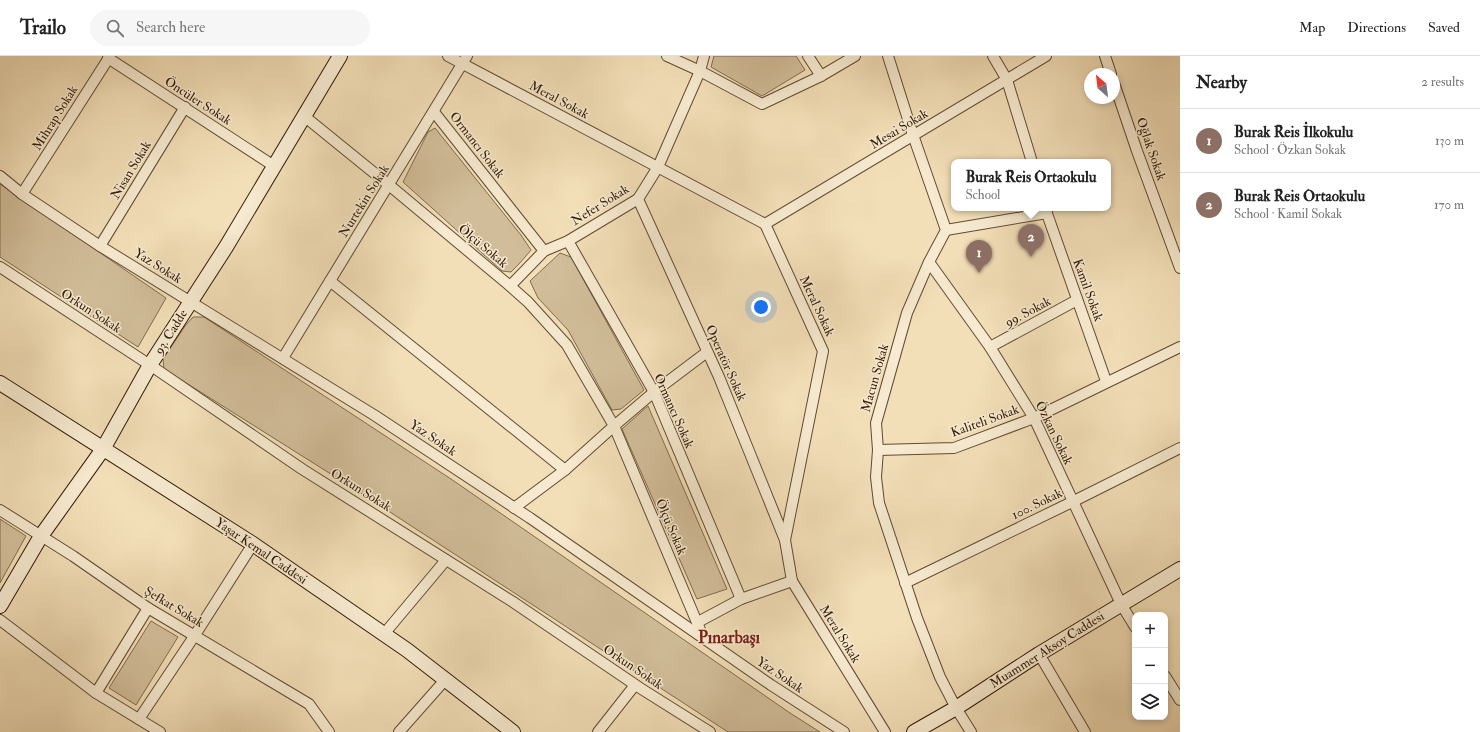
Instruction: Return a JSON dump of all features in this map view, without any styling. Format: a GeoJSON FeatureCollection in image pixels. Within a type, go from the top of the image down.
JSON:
{"type":"FeatureCollection","features":[{"type":"Feature","properties":{"kind":"main road","name":"93. Cadde"},"geometry":{"type":"LineString","coordinates":[[0,606],[41,536],[103,448],[150,365],[226,247],[340,56]]}},
{"type":"Feature","properties":{"kind":"main road","name":"Yaşar Kemal Caddesi"},"geometry":{"type":"LineString","coordinates":[[0,383],[253,544],[384,634],[513,732]]}},
{"type":"Feature","properties":{"kind":"main road","name":"Muammer Aksoy Caddesi"},"geometry":{"type":"LineString","coordinates":[[914,732],[956,708],[1039,654],[1180,568]]}},
{"type":"Feature","properties":{"kind":"street","name":"Meral Sokak"},"geometry":{"type":"LineString","coordinates":[[448,56],[465,60],[658,167],[765,224],[823,351],[785,540],[792,581],[885,732]]}},
{"type":"Feature","properties":{"kind":"street"},"geometry":{"type":"LineString","coordinates":[[667,56],[700,71],[762,104],[821,76],[855,56]]}},
{"type":"Feature","properties":{"kind":"street","name":"Nefer Sokak"},"geometry":{"type":"LineString","coordinates":[[510,286],[544,250],[568,241],[638,199],[658,167],[700,71],[704,56]]}},
{"type":"Feature","properties":{"kind":"street"},"geometry":{"type":"LineString","coordinates":[[808,56],[821,76]]}},
{"type":"Feature","properties":{"kind":"street"},"geometry":{"type":"LineString","coordinates":[[888,56],[913,135],[946,230],[1046,211]]}},
{"type":"Feature","properties":{"kind":"street"},"geometry":{"type":"LineString","coordinates":[[993,56],[1007,80],[1031,159]]}},
{"type":"Feature","properties":{"kind":"street","name":"Mesai Sokak"},"geometry":{"type":"LineString","coordinates":[[765,224],[1046,56]]}},
{"type":"Feature","properties":{"kind":"street"},"geometry":{"type":"LineString","coordinates":[[1105,56],[1109,68]]}},
{"type":"Feature","properties":{"kind":"street","name":"Öncüler Sokak"},"geometry":{"type":"LineString","coordinates":[[109,57],[274,166]]}},
{"type":"Feature","properties":{"kind":"street","name":"Mihrap Sokak"},"geometry":{"type":"LineString","coordinates":[[22,194],[109,57]]}},
{"type":"Feature","properties":{"kind":"street","name":"Nurtekin Sokak"},"geometry":{"type":"LineString","coordinates":[[283,358],[465,60]]}},
{"type":"Feature","properties":{"kind":"street","name":"Oğlak Sokak"},"geometry":{"type":"LineString","coordinates":[[1120,101],[1180,268]]}},
{"type":"Feature","properties":{"kind":"street","name":"Nisan Sokak"},"geometry":{"type":"LineString","coordinates":[[100,246],[185,107]]}},
{"type":"Feature","properties":{"kind":"street","name":"Ormancı Sokak"},"geometry":{"type":"LineString","coordinates":[[434,112],[544,250]]}},
{"type":"Feature","properties":{"kind":"street","name":"Ölçü Sokak"},"geometry":{"type":"LineString","coordinates":[[304,116],[510,286],[528,302],[567,344],[614,426],[704,639]]}},
{"type":"Feature","properties":{"kind":"street","name":"Yaz Sokak"},"geometry":{"type":"LineString","coordinates":[[0,176],[22,194],[100,246],[374,415],[514,508],[771,685],[844,732]]}},
{"type":"Feature","properties":{"kind":"street","name":"Operatör Sokak"},"geometry":{"type":"LineString","coordinates":[[638,199],[719,377],[785,540]]}},
{"type":"Feature","properties":{"kind":"street","name":"Kamil Sokak"},"geometry":{"type":"LineString","coordinates":[[1046,211],[1106,381]]}},
{"type":"Feature","properties":{"kind":"street","name":"Macun Sokak"},"geometry":{"type":"LineString","coordinates":[[946,230],[929,262],[907,313],[876,423],[878,450],[876,477],[879,503],[917,618],[940,677],[956,708],[971,732]]}},
{"type":"Feature","properties":{"kind":"street","name":"Ormancı Sokak"},"geometry":{"type":"LineString","coordinates":[[568,241],[654,392],[741,599]]}},
{"type":"Feature","properties":{"kind":"street","name":"Özkan Sokak"},"geometry":{"type":"LineString","coordinates":[[929,262],[990,347],[1034,418],[1072,502],[1121,604],[1132,622]]}},
{"type":"Feature","properties":{"kind":"street","name":"Orkun Sokak"},"geometry":{"type":"LineString","coordinates":[[0,267],[150,365],[302,468],[513,602],[635,685],[710,732]]}},
{"type":"Feature","properties":{"kind":"street"},"geometry":{"type":"LineString","coordinates":[[330,281],[565,470]]}},
{"type":"Feature","properties":{"kind":"street","name":"99. Sokak"},"geometry":{"type":"LineString","coordinates":[[990,347],[1078,300]]}},
{"type":"Feature","properties":{"kind":"street","name":"Kaliteli Sokak"},"geometry":{"type":"LineString","coordinates":[[878,450],[954,448],[1034,418],[1106,381],[1180,346]]}},
{"type":"Feature","properties":{"kind":"street"},"geometry":{"type":"LineString","coordinates":[[514,508],[565,470],[654,392],[707,352]]}},
{"type":"Feature","properties":{"kind":"street","name":"100. Sokak"},"geometry":{"type":"LineString","coordinates":[[905,583],[1180,448]]}},
{"type":"Feature","properties":{"kind":"street","name":"Şefkat Sokak"},"geometry":{"type":"LineString","coordinates":[[0,510],[148,608],[309,704],[329,732]]}},
{"type":"Feature","properties":{"kind":"street"},"geometry":{"type":"LineString","coordinates":[[139,719],[253,544]]}},
{"type":"Feature","properties":{"kind":"street"},"geometry":{"type":"LineString","coordinates":[[384,634],[446,560]]}},
{"type":"Feature","properties":{"kind":"street"},"geometry":{"type":"LineString","coordinates":[[698,622],[741,599],[792,581]]}},
{"type":"Feature","properties":{"kind":"street"},"geometry":{"type":"LineString","coordinates":[[96,693],[148,608]]}},
{"type":"Feature","properties":{"kind":"street"},"geometry":{"type":"LineString","coordinates":[[0,620],[96,693],[160,732]]}},
{"type":"Feature","properties":{"kind":"street"},"geometry":{"type":"LineString","coordinates":[[1039,654],[1085,732]]}},
{"type":"Feature","properties":{"kind":"street"},"geometry":{"type":"LineString","coordinates":[[399,732],[446,680]]}},
{"type":"Feature","properties":{"kind":"street"},"geometry":{"type":"LineString","coordinates":[[1168,681],[1180,700]]}},
{"type":"Feature","properties":{"kind":"street"},"geometry":{"type":"LineString","coordinates":[[598,732],[635,685]]}},
{"type":"Feature","properties":{"kind":"shaded area"},"geometry":{"type":"Polygon","coordinates":[[[714,56],[796,56],[805,70],[762,96],[711,67],[714,56]]]}},
{"type":"Feature","properties":{"kind":"shaded area"},"geometry":{"type":"Polygon","coordinates":[[[435,128],[521,235],[531,250],[511,272],[502,271],[403,182],[428,132],[435,128]]]}},
{"type":"Feature","properties":{"kind":"shaded area"},"geometry":{"type":"Polygon","coordinates":[[[0,184],[166,298],[138,347],[0,257],[0,184]]]}},
{"type":"Feature","properties":{"kind":"shaded area"},"geometry":{"type":"Polygon","coordinates":[[[560,253],[571,257],[644,390],[621,409],[612,410],[568,330],[538,298],[530,281],[560,253]]]}},
{"type":"Feature","properties":{"kind":"shaded area"},"geometry":{"type":"Polygon","coordinates":[[[193,317],[204,317],[451,479],[790,713],[820,732],[728,732],[353,488],[164,369],[163,359],[185,326],[193,317]]]}},
{"type":"Feature","properties":{"kind":"shaded area"},"geometry":{"type":"Polygon","coordinates":[[[648,406],[727,589],[697,599],[622,429],[648,406]]]}},
{"type":"Feature","properties":{"kind":"shaded area"},"geometry":{"type":"Polygon","coordinates":[[[0,519],[26,536],[0,583],[0,519]]]}},
{"type":"Feature","properties":{"kind":"shaded area"},"geometry":{"type":"Polygon","coordinates":[[[151,621],[178,637],[136,705],[109,688],[151,621]]]}},
{"type":"Feature","properties":{"kind":"place","name":"Burak Reis Ortaokulu"},"geometry":{"type":"Point","coordinates":[1031,257]}},
{"type":"Feature","properties":{"kind":"place","name":"Burak Reis İlkokulu"},"geometry":{"type":"Point","coordinates":[979,273]}},
{"type":"Feature","properties":{"kind":"district","name":"Pınarbaşı"},"geometry":{"type":"Point","coordinates":[729,637]}}]}
